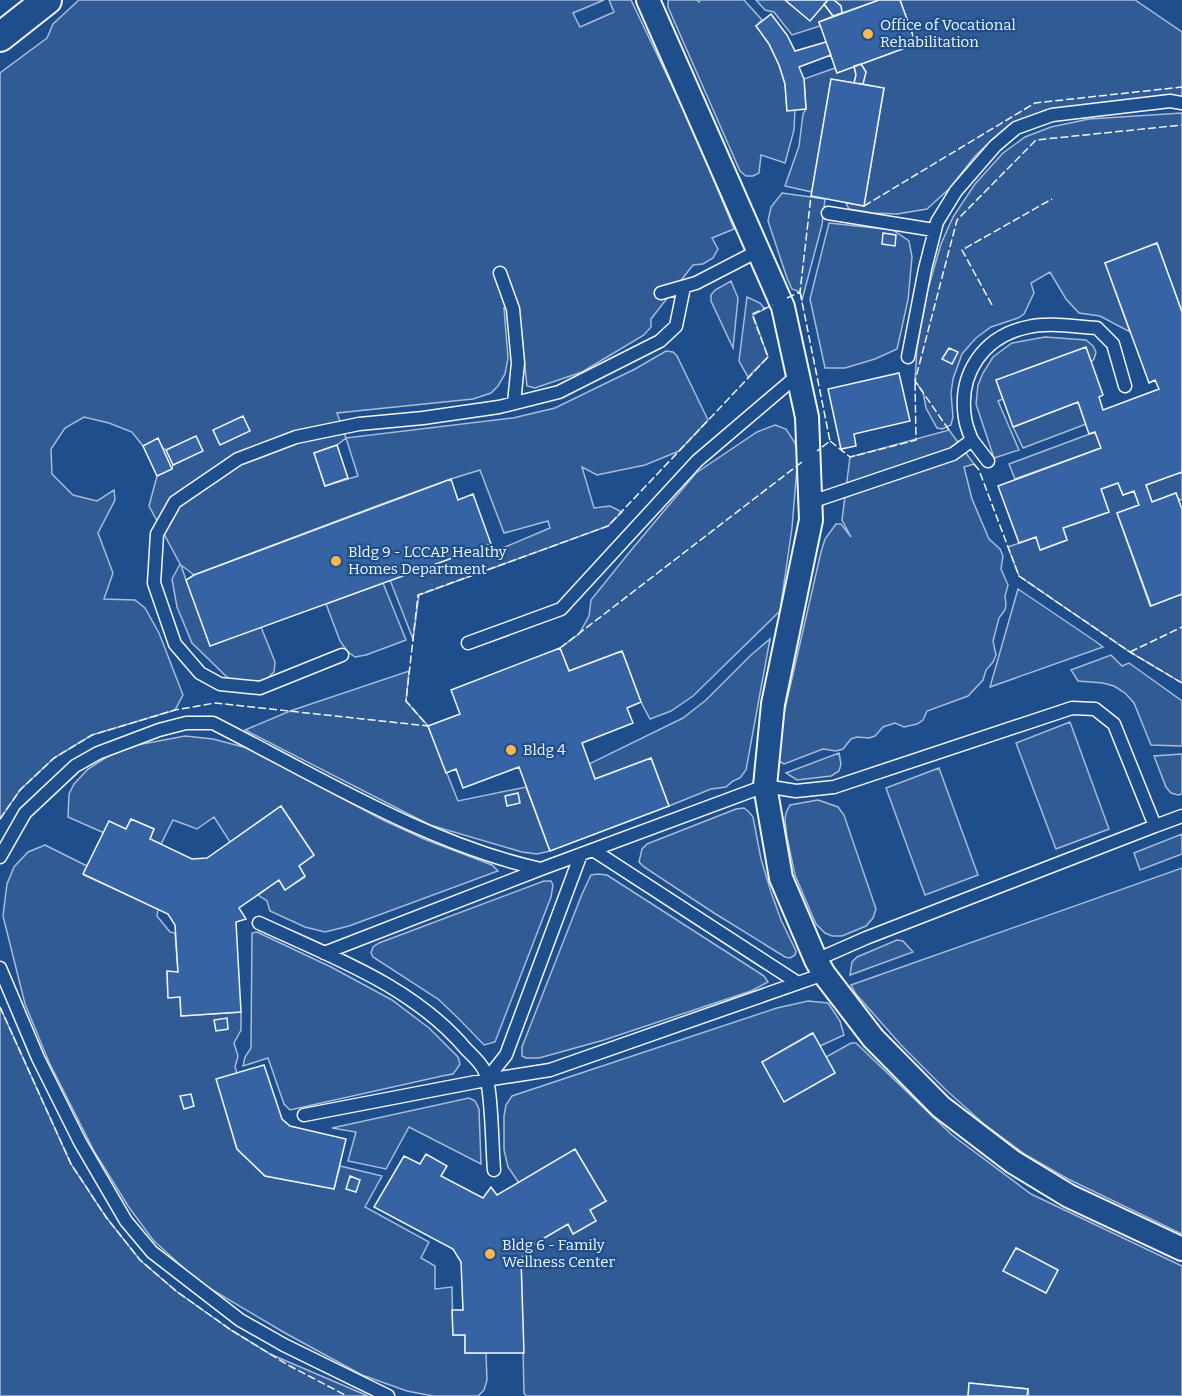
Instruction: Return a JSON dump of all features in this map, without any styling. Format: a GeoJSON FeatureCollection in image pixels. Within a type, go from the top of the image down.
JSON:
{"type":"FeatureCollection","features":[{"type":"Feature","properties":{"kind":"street"},"geometry":{"type":"LineString","coordinates":[[0,37],[47,0]]}},
{"type":"Feature","properties":{"kind":"street"},"geometry":{"type":"LineString","coordinates":[[648,0],[783,307],[807,417],[811,520],[773,704],[765,786],[781,878],[820,967],[873,1038],[940,1107],[1013,1162],[1069,1196],[1182,1249]]}},
{"type":"Feature","properties":{"kind":"lane"},"geometry":{"type":"LineString","coordinates":[[908,357],[937,222],[964,182],[995,146],[1016,128],[1052,115],[1170,101],[1182,103]]}},
{"type":"Feature","properties":{"kind":"lane"},"geometry":{"type":"LineString","coordinates":[[828,213],[934,230]]}},
{"type":"Feature","properties":{"kind":"lane"},"geometry":{"type":"LineString","coordinates":[[661,293],[696,283],[758,251]]}},
{"type":"Feature","properties":{"kind":"lane"},"geometry":{"type":"LineString","coordinates":[[500,273],[513,309],[519,363],[514,403]]}},
{"type":"Feature","properties":{"kind":"lane"},"geometry":{"type":"LineString","coordinates":[[342,656],[260,688],[220,684],[200,673],[175,644],[154,583],[157,534],[175,502],[238,459],[296,437],[359,424],[423,418],[514,403],[560,392],[660,341],[676,326],[684,286]]}},
{"type":"Feature","properties":{"kind":"lane"},"geometry":{"type":"LineString","coordinates":[[988,461],[972,440],[965,418],[965,390],[971,366],[987,346],[1013,331],[1031,326],[1097,328],[1113,344],[1125,386]]}},
{"type":"Feature","properties":{"kind":"lane"},"geometry":{"type":"LineString","coordinates":[[468,643],[561,609],[697,461],[798,375]]}},
{"type":"Feature","properties":{"kind":"lane"},"geometry":{"type":"LineString","coordinates":[[811,502],[953,454],[972,440]]}},
{"type":"Feature","properties":{"kind":"lane"},"geometry":{"type":"LineString","coordinates":[[324,953],[765,786],[796,791],[834,787],[1072,708],[1095,709],[1114,724],[1155,826]]}},
{"type":"Feature","properties":{"kind":"lane"},"geometry":{"type":"LineString","coordinates":[[0,857],[25,813],[75,766],[98,753],[159,730],[186,723],[213,723],[371,805],[441,836],[510,862],[541,869]]}},
{"type":"Feature","properties":{"kind":"lane"},"geometry":{"type":"LineString","coordinates":[[304,1115],[550,1070],[798,983],[866,938],[1182,816]]}},
{"type":"Feature","properties":{"kind":"lane"},"geometry":{"type":"LineString","coordinates":[[593,850],[798,983]]}},
{"type":"Feature","properties":{"kind":"lane"},"geometry":{"type":"LineString","coordinates":[[486,1080],[506,1055],[581,854]]}},
{"type":"Feature","properties":{"kind":"lane"},"geometry":{"type":"LineString","coordinates":[[260,923],[405,995],[439,1021],[461,1042],[484,1070],[494,1170]]}},
{"type":"Feature","properties":{"kind":"lane"},"geometry":{"type":"LineString","coordinates":[[0,968],[38,1058],[80,1142],[126,1221],[152,1252],[240,1320],[284,1345],[388,1396]]}},
{"type":"Feature","properties":{"kind":"shaded area"},"geometry":{"type":"Polygon","coordinates":[[[79,0],[604,0],[573,13],[580,27],[614,12],[609,0],[631,0],[695,134],[734,229],[712,238],[718,249],[713,258],[703,264],[693,265],[651,319],[651,327],[644,335],[582,372],[535,388],[527,386],[519,309],[504,308],[508,358],[505,374],[491,393],[473,399],[337,413],[346,438],[513,418],[555,408],[635,369],[666,351],[673,352],[677,356],[708,420],[679,451],[645,465],[597,475],[582,467],[594,508],[610,506],[622,512],[608,526],[419,595],[413,639],[390,580],[480,547],[486,555],[550,528],[548,521],[504,533],[480,470],[371,508],[194,575],[181,565],[186,580],[261,627],[275,662],[274,672],[265,681],[253,684],[230,680],[192,643],[177,607],[172,579],[180,564],[149,506],[157,476],[172,469],[173,465],[202,451],[196,437],[166,450],[158,439],[143,446],[132,432],[84,417],[65,428],[51,449],[52,474],[73,495],[97,501],[114,490],[115,500],[98,533],[113,573],[104,599],[135,600],[145,608],[159,633],[183,695],[175,710],[92,735],[54,758],[20,790],[0,819],[0,73],[47,38],[53,24],[79,0]],[[346,438],[337,445],[314,453],[325,486],[358,476],[346,438]]]}},
{"type":"Feature","properties":{"kind":"shaded area"},"geometry":{"type":"Polygon","coordinates":[[[668,0],[697,0],[699,2],[700,0],[744,0],[762,20],[756,26],[769,44],[779,65],[785,84],[787,110],[795,109],[794,130],[785,163],[761,155],[759,173],[746,176],[740,171],[668,7],[668,0]]]}},
{"type":"Feature","properties":{"kind":"shaded area"},"geometry":{"type":"Polygon","coordinates":[[[756,0],[824,4],[833,16],[819,22],[820,26],[792,35],[774,12],[765,10],[756,0]]]}},
{"type":"Feature","properties":{"kind":"shaded area"},"geometry":{"type":"Polygon","coordinates":[[[834,0],[879,0],[842,13],[841,6],[834,0]]]}},
{"type":"Feature","properties":{"kind":"shaded area"},"geometry":{"type":"Polygon","coordinates":[[[900,0],[1135,0],[1182,32],[1182,97],[1135,99],[1046,110],[1018,121],[993,139],[975,156],[950,188],[927,209],[897,214],[849,209],[846,203],[864,205],[884,88],[863,84],[866,72],[861,64],[916,44],[900,0]]]}},
{"type":"Feature","properties":{"kind":"shaded area"},"geometry":{"type":"Polygon","coordinates":[[[854,66],[856,75],[854,83],[831,79],[812,192],[785,186],[799,146],[803,114],[806,109],[804,79],[835,68],[837,73],[854,66]]]}},
{"type":"Feature","properties":{"kind":"shaded area"},"geometry":{"type":"Polygon","coordinates":[[[1182,113],[1182,312],[1157,243],[1105,263],[1130,332],[1100,316],[1079,313],[1066,299],[1050,272],[1031,283],[1034,293],[1024,314],[991,327],[976,338],[962,354],[953,379],[951,425],[942,429],[937,428],[926,408],[923,392],[915,381],[917,348],[928,289],[941,244],[953,217],[975,184],[1003,153],[1025,137],[1051,127],[1089,119],[1182,113]]]}},
{"type":"Feature","properties":{"kind":"shaded area"},"geometry":{"type":"Polygon","coordinates":[[[782,193],[825,199],[822,225],[802,300],[800,292],[792,289],[787,278],[768,221],[771,207],[782,193]]]}},
{"type":"Feature","properties":{"kind":"shaded area"},"geometry":{"type":"Polygon","coordinates":[[[829,223],[893,230],[909,241],[912,257],[908,300],[897,349],[875,359],[845,368],[825,368],[810,299],[829,223]]]}},
{"type":"Feature","properties":{"kind":"shaded area"},"geometry":{"type":"Polygon","coordinates":[[[731,281],[738,298],[733,348],[711,301],[711,295],[715,290],[731,281]]]}},
{"type":"Feature","properties":{"kind":"shaded area"},"geometry":{"type":"Polygon","coordinates":[[[747,297],[760,303],[765,309],[753,315],[768,357],[748,377],[739,361],[747,297]]]}},
{"type":"Feature","properties":{"kind":"shaded area"},"geometry":{"type":"Polygon","coordinates":[[[1045,337],[1086,340],[1096,352],[1094,359],[1091,362],[996,380],[1003,399],[998,401],[1019,450],[994,458],[976,404],[978,385],[983,373],[993,357],[1012,343],[1045,337]]]}},
{"type":"Feature","properties":{"kind":"shaded area"},"geometry":{"type":"Polygon","coordinates":[[[1078,402],[1086,424],[1023,448],[1013,427],[1078,402]]]}},
{"type":"Feature","properties":{"kind":"shaded area"},"geometry":{"type":"Polygon","coordinates":[[[775,425],[786,429],[795,443],[798,455],[792,528],[780,611],[693,696],[671,711],[650,719],[641,702],[622,651],[569,671],[560,648],[579,634],[589,616],[591,600],[632,549],[696,473],[757,432],[775,425]]]}},
{"type":"Feature","properties":{"kind":"shaded area"},"geometry":{"type":"Polygon","coordinates":[[[949,430],[974,464],[964,467],[972,499],[989,539],[1000,549],[1003,556],[1001,569],[1008,585],[1005,610],[999,618],[993,641],[996,655],[993,662],[986,670],[983,680],[968,696],[927,711],[923,720],[917,724],[904,727],[895,723],[883,727],[875,736],[851,739],[843,749],[836,751],[823,749],[784,764],[779,761],[782,722],[821,552],[825,539],[836,524],[841,524],[851,537],[842,520],[850,457],[949,430]]]}},
{"type":"Feature","properties":{"kind":"shaded area"},"geometry":{"type":"Polygon","coordinates":[[[1095,432],[1101,448],[1015,479],[1009,464],[1095,432]]]}},
{"type":"Feature","properties":{"kind":"shaded area"},"geometry":{"type":"Polygon","coordinates":[[[1182,472],[1182,500],[1178,499],[1176,493],[1152,502],[1146,485],[1182,472]]]}},
{"type":"Feature","properties":{"kind":"shaded area"},"geometry":{"type":"Polygon","coordinates":[[[1118,483],[1123,495],[1134,491],[1139,505],[1117,513],[1150,606],[1182,594],[1182,683],[1130,652],[1019,576],[1008,547],[1036,537],[1041,550],[1067,540],[1063,528],[1109,512],[1101,489],[1118,483]]]}},
{"type":"Feature","properties":{"kind":"shaded area"},"geometry":{"type":"Polygon","coordinates":[[[383,583],[406,640],[355,657],[340,641],[326,604],[383,583]]]}},
{"type":"Feature","properties":{"kind":"shaded area"},"geometry":{"type":"Polygon","coordinates":[[[1018,589],[1095,641],[1103,647],[990,687],[1018,589]]]}},
{"type":"Feature","properties":{"kind":"shaded area"},"geometry":{"type":"Polygon","coordinates":[[[770,639],[746,770],[740,778],[726,787],[711,789],[669,806],[651,758],[595,779],[589,764],[683,718],[706,700],[770,639]]]}},
{"type":"Feature","properties":{"kind":"shaded area"},"geometry":{"type":"Polygon","coordinates":[[[1111,655],[1122,666],[1129,663],[1182,701],[1182,746],[1151,745],[1134,703],[1125,693],[1114,686],[1103,683],[1078,681],[1071,670],[1111,655]]]}},
{"type":"Feature","properties":{"kind":"shaded area"},"geometry":{"type":"Polygon","coordinates":[[[409,671],[406,701],[428,726],[458,801],[526,787],[550,851],[537,854],[522,852],[430,825],[245,730],[290,711],[409,671]]]}},
{"type":"Feature","properties":{"kind":"shaded area"},"geometry":{"type":"Polygon","coordinates":[[[1070,722],[1109,829],[1056,849],[1016,743],[1070,722]]]}},
{"type":"Feature","properties":{"kind":"shaded area"},"geometry":{"type":"Polygon","coordinates":[[[185,736],[213,739],[247,748],[383,820],[424,839],[492,865],[498,871],[349,926],[325,932],[305,927],[270,911],[267,901],[258,895],[279,880],[285,890],[305,877],[299,866],[314,855],[281,806],[230,842],[214,817],[197,829],[173,820],[161,844],[150,839],[154,829],[131,819],[126,829],[104,833],[68,817],[69,794],[74,784],[88,769],[110,755],[137,745],[185,736]]]}},
{"type":"Feature","properties":{"kind":"shaded area"},"geometry":{"type":"Polygon","coordinates":[[[839,753],[841,764],[839,771],[831,776],[797,780],[786,773],[839,753]]]}},
{"type":"Feature","properties":{"kind":"shaded area"},"geometry":{"type":"Polygon","coordinates":[[[1182,754],[1182,794],[1178,795],[1171,793],[1166,787],[1154,756],[1182,754]]]}},
{"type":"Feature","properties":{"kind":"shaded area"},"geometry":{"type":"Polygon","coordinates":[[[939,768],[978,875],[925,895],[886,788],[939,768]]]}},
{"type":"Feature","properties":{"kind":"shaded area"},"geometry":{"type":"Polygon","coordinates":[[[818,800],[838,807],[844,815],[876,909],[873,918],[866,926],[842,936],[825,933],[816,924],[795,875],[787,837],[785,820],[790,805],[818,800]]]}},
{"type":"Feature","properties":{"kind":"shaded area"},"geometry":{"type":"Polygon","coordinates":[[[744,808],[753,817],[761,859],[771,892],[796,951],[795,955],[790,958],[714,913],[639,862],[642,849],[647,844],[736,809],[744,808]]]}},
{"type":"Feature","properties":{"kind":"shaded area"},"geometry":{"type":"Polygon","coordinates":[[[1182,834],[1182,854],[1140,870],[1134,853],[1182,834]]]}},
{"type":"Feature","properties":{"kind":"shaded area"},"geometry":{"type":"Polygon","coordinates":[[[45,845],[87,866],[84,875],[158,909],[157,916],[170,932],[175,933],[178,972],[167,972],[168,997],[180,997],[181,1016],[241,1012],[241,1030],[234,1043],[238,1056],[235,1067],[237,1073],[217,1080],[237,1149],[265,1176],[334,1189],[340,1166],[382,1176],[365,1207],[429,1242],[421,1258],[435,1266],[435,1289],[452,1287],[453,1335],[465,1335],[465,1353],[486,1353],[487,1380],[484,1390],[478,1396],[433,1396],[407,1391],[362,1375],[199,1282],[153,1240],[128,1206],[94,1151],[49,1062],[25,1004],[3,916],[7,884],[14,867],[28,852],[45,845]]]}},
{"type":"Feature","properties":{"kind":"shaded area"},"geometry":{"type":"Polygon","coordinates":[[[1182,868],[1182,1234],[1068,1179],[1026,1155],[984,1124],[901,1045],[856,994],[851,985],[1182,868]]]}},
{"type":"Feature","properties":{"kind":"shaded area"},"geometry":{"type":"Polygon","coordinates":[[[591,875],[607,875],[764,976],[768,982],[751,991],[604,1040],[539,1058],[522,1056],[522,1047],[582,894],[591,875]]]}},
{"type":"Feature","properties":{"kind":"shaded area"},"geometry":{"type":"Polygon","coordinates":[[[544,881],[551,881],[553,885],[551,897],[495,1042],[484,1045],[438,999],[373,957],[371,953],[373,947],[379,943],[544,881]]]}},
{"type":"Feature","properties":{"kind":"shaded area"},"geometry":{"type":"Polygon","coordinates":[[[257,932],[331,967],[392,1000],[429,1028],[458,1057],[460,1064],[456,1070],[453,1074],[290,1110],[284,1104],[268,1058],[243,1066],[245,1057],[251,1048],[252,933],[257,932]]]}},
{"type":"Feature","properties":{"kind":"shaded area"},"geometry":{"type":"Polygon","coordinates":[[[897,940],[903,941],[913,952],[850,975],[852,962],[857,957],[897,940]]]}},
{"type":"Feature","properties":{"kind":"shaded area"},"geometry":{"type":"Polygon","coordinates":[[[808,1001],[828,1003],[840,1021],[844,1035],[820,1046],[812,1033],[762,1062],[784,1101],[835,1073],[826,1057],[851,1043],[856,1043],[952,1135],[1031,1194],[1182,1266],[1182,1396],[1029,1396],[1028,1389],[970,1383],[968,1396],[526,1396],[524,1393],[521,1260],[527,1248],[568,1224],[573,1234],[595,1221],[590,1210],[606,1201],[519,1183],[508,1167],[504,1150],[506,1105],[512,1096],[777,1008],[808,1001]],[[1016,1248],[1004,1271],[1046,1293],[1058,1270],[1016,1248]]]}},
{"type":"Feature","properties":{"kind":"shaded area"},"geometry":{"type":"Polygon","coordinates":[[[0,1007],[71,1164],[106,1217],[140,1260],[176,1291],[270,1354],[368,1396],[0,1396],[0,1007]]]}},
{"type":"Feature","properties":{"kind":"shaded area"},"geometry":{"type":"Polygon","coordinates":[[[469,1098],[475,1101],[479,1109],[481,1164],[409,1127],[386,1169],[348,1161],[356,1132],[332,1128],[469,1098]]]}},
{"type":"Feature","properties":{"kind":"building"},"geometry":{"type":"Polygon","coordinates":[[[785,0],[828,0],[810,21],[785,0]]]}},
{"type":"Feature","properties":{"kind":"building"},"geometry":{"type":"Polygon","coordinates":[[[828,0],[834,0],[841,6],[842,13],[833,16],[824,4],[828,0]]]}},
{"type":"Feature","properties":{"kind":"building","name":"Office of Vocational Rehabilitation"},"geometry":{"type":"Polygon","coordinates":[[[879,0],[900,0],[916,44],[837,73],[819,22],[879,0]]]}},
{"type":"Feature","properties":{"kind":"building"},"geometry":{"type":"Polygon","coordinates":[[[771,14],[787,35],[795,51],[826,42],[831,55],[799,67],[804,79],[806,109],[787,111],[785,84],[779,65],[769,44],[756,26],[771,14]]]}},
{"type":"Feature","properties":{"kind":"building"},"geometry":{"type":"Polygon","coordinates":[[[861,64],[866,72],[863,84],[854,83],[856,75],[854,66],[861,64]]]}},
{"type":"Feature","properties":{"kind":"building"},"geometry":{"type":"Polygon","coordinates":[[[831,79],[884,88],[864,206],[811,196],[831,79]]]}},
{"type":"Feature","properties":{"kind":"building"},"geometry":{"type":"Polygon","coordinates":[[[883,233],[896,235],[895,246],[882,244],[883,233]]]}},
{"type":"Feature","properties":{"kind":"building"},"geometry":{"type":"Polygon","coordinates":[[[1157,243],[1182,312],[1182,472],[1146,485],[1152,502],[1176,493],[1182,509],[1182,594],[1151,606],[1117,513],[1139,505],[1134,491],[1123,495],[1118,483],[1101,489],[1109,512],[1063,528],[1067,540],[1040,550],[1036,537],[1019,543],[998,486],[1101,448],[1095,432],[1089,434],[1078,402],[1013,427],[996,380],[1086,347],[1103,395],[1099,397],[1103,410],[1159,389],[1155,380],[1149,383],[1105,263],[1157,243]]]}},
{"type":"Feature","properties":{"kind":"building"},"geometry":{"type":"Polygon","coordinates":[[[949,348],[958,352],[952,364],[942,359],[949,348]]]}},
{"type":"Feature","properties":{"kind":"building"},"geometry":{"type":"Polygon","coordinates":[[[899,373],[910,421],[854,434],[856,446],[841,449],[828,389],[899,373]]]}},
{"type":"Feature","properties":{"kind":"building"},"geometry":{"type":"Polygon","coordinates":[[[243,416],[250,431],[220,445],[213,430],[243,416]]]}},
{"type":"Feature","properties":{"kind":"building"},"geometry":{"type":"Polygon","coordinates":[[[196,436],[203,451],[173,465],[166,450],[196,436]]]}},
{"type":"Feature","properties":{"kind":"building"},"geometry":{"type":"Polygon","coordinates":[[[158,438],[172,469],[157,476],[143,446],[158,438]]]}},
{"type":"Feature","properties":{"kind":"building"},"geometry":{"type":"Polygon","coordinates":[[[337,445],[348,478],[325,486],[314,453],[337,445]]]}},
{"type":"Feature","properties":{"kind":"building","name":"Bldg 9 - LCCAP Healthy Homes Department"},"geometry":{"type":"Polygon","coordinates":[[[451,479],[458,500],[473,494],[491,544],[210,646],[186,580],[194,575],[451,479]]]}},
{"type":"Feature","properties":{"kind":"building","name":"Bldg 4"},"geometry":{"type":"Polygon","coordinates":[[[560,648],[569,671],[622,651],[641,702],[627,708],[633,723],[582,743],[595,779],[651,758],[669,806],[550,851],[519,767],[463,788],[456,769],[446,773],[428,726],[460,714],[451,690],[560,648]]]}},
{"type":"Feature","properties":{"kind":"building"},"geometry":{"type":"Polygon","coordinates":[[[518,793],[520,803],[507,806],[505,796],[518,793]]]}},
{"type":"Feature","properties":{"kind":"building"},"geometry":{"type":"Polygon","coordinates":[[[281,806],[314,855],[299,866],[305,876],[285,890],[279,880],[239,908],[246,919],[236,922],[241,1012],[181,1016],[180,997],[168,998],[167,971],[178,972],[175,925],[168,914],[83,874],[109,821],[126,829],[131,819],[154,829],[150,839],[192,859],[207,858],[281,806]]]}},
{"type":"Feature","properties":{"kind":"building"},"geometry":{"type":"Polygon","coordinates":[[[227,1018],[228,1029],[216,1031],[214,1020],[227,1018]]]}},
{"type":"Feature","properties":{"kind":"building"},"geometry":{"type":"Polygon","coordinates":[[[813,1033],[835,1073],[784,1102],[762,1062],[813,1033]]]}},
{"type":"Feature","properties":{"kind":"building"},"geometry":{"type":"Polygon","coordinates":[[[264,1065],[282,1119],[290,1126],[346,1139],[334,1189],[265,1176],[237,1149],[216,1079],[264,1065]]]}},
{"type":"Feature","properties":{"kind":"building"},"geometry":{"type":"Polygon","coordinates":[[[191,1094],[194,1106],[184,1109],[180,1096],[191,1094]]]}},
{"type":"Feature","properties":{"kind":"building","name":"Bldg 6 - Family Wellness Center"},"geometry":{"type":"Polygon","coordinates":[[[575,1149],[606,1201],[590,1210],[596,1221],[573,1234],[568,1224],[527,1248],[521,1260],[524,1353],[465,1353],[465,1335],[453,1335],[452,1310],[463,1310],[461,1262],[453,1249],[374,1207],[404,1156],[420,1164],[426,1154],[447,1166],[441,1176],[483,1198],[491,1187],[497,1195],[575,1149]]]}},
{"type":"Feature","properties":{"kind":"building"},"geometry":{"type":"Polygon","coordinates":[[[350,1176],[360,1180],[356,1192],[346,1189],[350,1176]]]}},
{"type":"Feature","properties":{"kind":"building"},"geometry":{"type":"Polygon","coordinates":[[[1016,1248],[1058,1270],[1046,1293],[1003,1271],[1016,1248]]]}},
{"type":"Feature","properties":{"kind":"building"},"geometry":{"type":"Polygon","coordinates":[[[969,1383],[1028,1389],[1027,1396],[968,1396],[969,1383]]]}},
{"type":"Feature","properties":{"kind":"fence"},"geometry":{"type":"LineString","coordinates":[[864,206],[1035,103],[1182,87]]}},
{"type":"Feature","properties":{"kind":"fence"},"geometry":{"type":"LineString","coordinates":[[949,430],[915,381],[957,220],[1036,140],[1182,125]]}},
{"type":"Feature","properties":{"kind":"fence"},"geometry":{"type":"LineString","coordinates":[[787,298],[800,292],[811,196]]}},
{"type":"Feature","properties":{"kind":"fence"},"geometry":{"type":"LineString","coordinates":[[992,305],[962,250],[1052,199]]}},
{"type":"Feature","properties":{"kind":"fence"},"geometry":{"type":"LineString","coordinates":[[800,292],[830,441],[817,451]]}},
{"type":"Feature","properties":{"kind":"fence"},"geometry":{"type":"LineString","coordinates":[[0,819],[20,790],[54,758],[92,735],[175,710],[215,703],[428,726],[406,701],[418,595],[608,526],[768,357],[752,314],[773,305]]}},
{"type":"Feature","properties":{"kind":"fence"},"geometry":{"type":"LineString","coordinates":[[830,441],[850,457],[916,440],[915,382]]}},
{"type":"Feature","properties":{"kind":"fence"},"geometry":{"type":"LineString","coordinates":[[560,648],[802,462]]}},
{"type":"Feature","properties":{"kind":"fence"},"geometry":{"type":"LineString","coordinates":[[974,464],[979,470],[1019,576],[1130,652],[1182,683]]}},
{"type":"Feature","properties":{"kind":"fence"},"geometry":{"type":"LineString","coordinates":[[1130,652],[1182,627]]}},
{"type":"Feature","properties":{"kind":"fence"},"geometry":{"type":"LineString","coordinates":[[0,1007],[71,1164],[106,1217],[140,1260],[176,1291],[231,1330],[288,1365],[347,1396]]}},
{"type":"Feature","properties":{"kind":"place","name":"Office of Vocational Rehabilitation"},"geometry":{"type":"Point","coordinates":[868,34]}},
{"type":"Feature","properties":{"kind":"place","name":"Bldg 9 - LCCAP Healthy Homes Department"},"geometry":{"type":"Point","coordinates":[336,561]}},
{"type":"Feature","properties":{"kind":"place","name":"Bldg 4"},"geometry":{"type":"Point","coordinates":[511,750]}},
{"type":"Feature","properties":{"kind":"place","name":"Bldg 6 - Family Wellness Center"},"geometry":{"type":"Point","coordinates":[490,1254]}}]}
